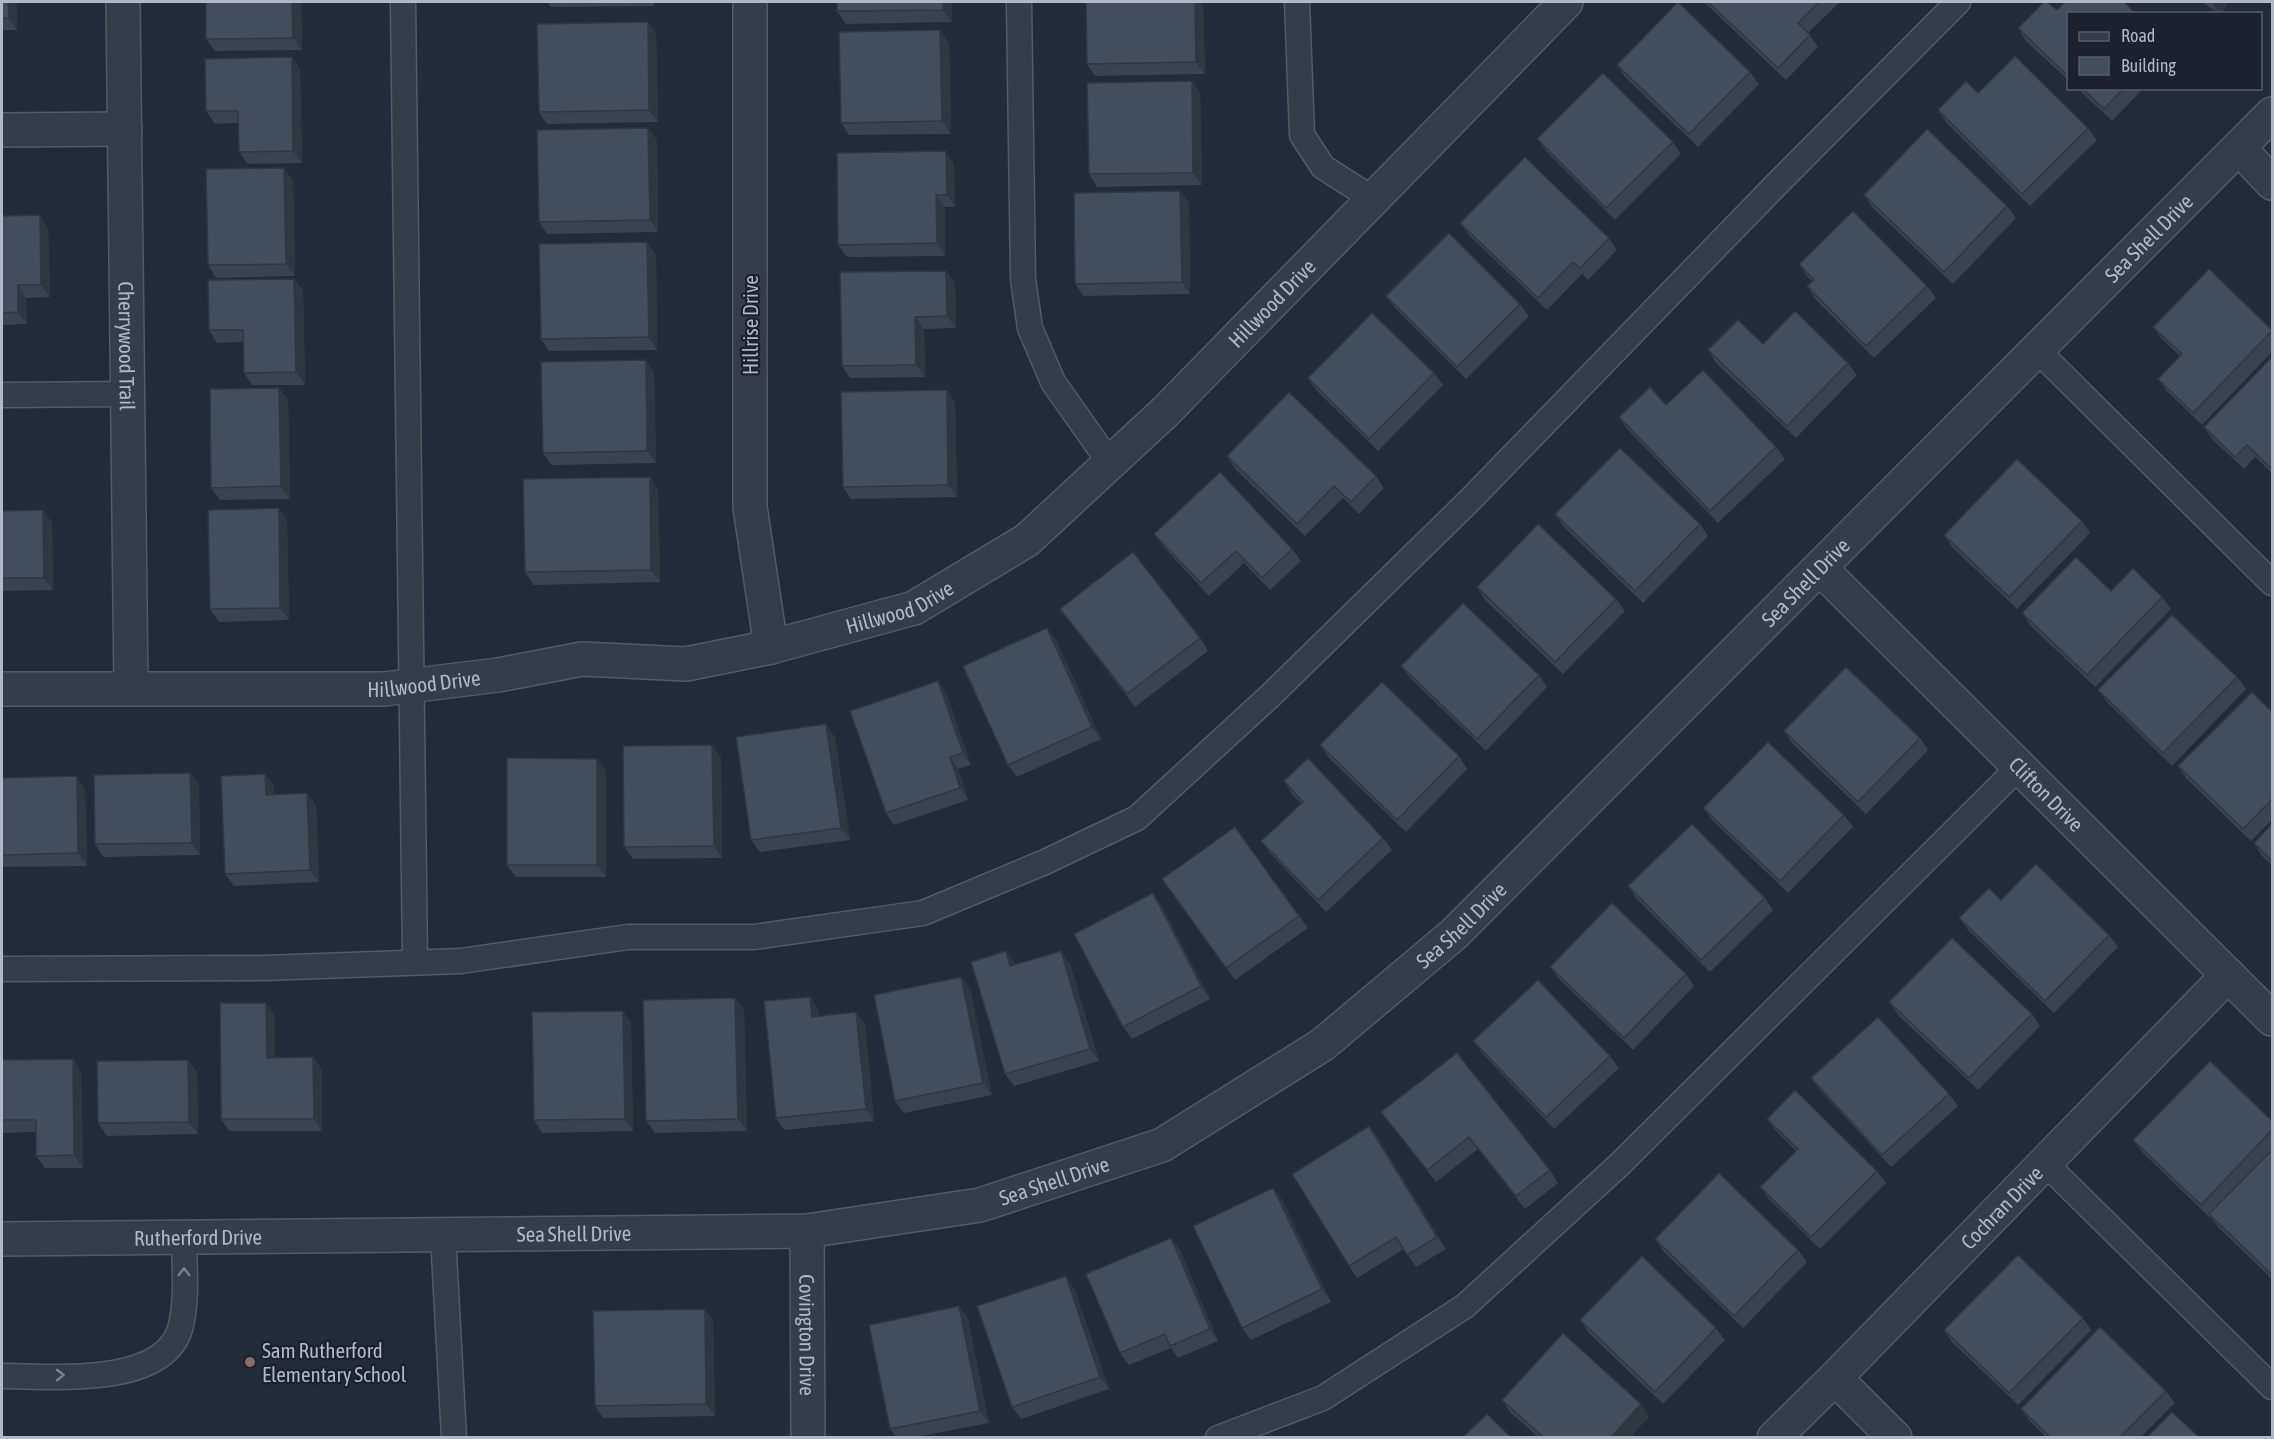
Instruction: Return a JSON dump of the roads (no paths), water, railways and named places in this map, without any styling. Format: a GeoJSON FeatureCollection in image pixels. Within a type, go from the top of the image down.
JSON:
{"type":"FeatureCollection","features":[{"type":"Feature","properties":{"kind":"street","name":"Cherrywood Trail"},"geometry":{"type":"LineString","coordinates":[[123,2],[130,688]]}},
{"type":"Feature","properties":{"kind":"street","name":"Hillrise Drive"},"geometry":{"type":"LineString","coordinates":[[750,2],[750,507],[771,647]]}},
{"type":"Feature","properties":{"kind":"street","name":"Hillwood Drive"},"geometry":{"type":"LineString","coordinates":[[2,689],[384,689],[498,675],[582,659],[686,664],[771,647],[914,608],[1027,540],[1165,412],[1566,2]]}},
{"type":"Feature","properties":{"kind":"street","name":"Sea Shell Drive"},"geometry":{"type":"LineString","coordinates":[[396,1235],[807,1231],[980,1205],[1162,1145],[1322,1045],[1454,934],[2272,114]]}},
{"type":"Feature","properties":{"kind":"street"},"geometry":{"type":"LineString","coordinates":[[2,130],[125,129]]}},
{"type":"Feature","properties":{"kind":"street"},"geometry":{"type":"LineString","coordinates":[[2239,148],[2272,183]]}},
{"type":"Feature","properties":{"kind":"street","name":"Clifton Drive"},"geometry":{"type":"LineString","coordinates":[[1820,568],[2272,1020]]}},
{"type":"Feature","properties":{"kind":"street","name":"Cochran Drive"},"geometry":{"type":"LineString","coordinates":[[1774,1437],[1835,1378],[2228,975]]}},
{"type":"Feature","properties":{"kind":"street","name":"Covington Drive"},"geometry":{"type":"LineString","coordinates":[[807,1231],[808,1437]]}},
{"type":"Feature","properties":{"kind":"street","name":"Rutherford Drive"},"geometry":{"type":"LineString","coordinates":[[2,1239],[396,1235]]}},
{"type":"Feature","properties":{"kind":"street"},"geometry":{"type":"LineString","coordinates":[[1835,1378],[1895,1437]]}},
{"type":"Feature","properties":{"kind":"lane"},"geometry":{"type":"LineString","coordinates":[[403,2],[415,962]]}},
{"type":"Feature","properties":{"kind":"lane"},"geometry":{"type":"LineString","coordinates":[[1018,2],[1023,279],[1030,328],[1053,382],[1110,463]]}},
{"type":"Feature","properties":{"kind":"lane"},"geometry":{"type":"LineString","coordinates":[[1298,2],[1302,135],[1323,167],[1373,199]]}},
{"type":"Feature","properties":{"kind":"lane"},"geometry":{"type":"LineString","coordinates":[[2,969],[264,968],[460,962],[627,937],[754,937],[923,913],[1045,862],[1137,818],[1271,695],[1470,500],[1764,197],[1958,2]]}},
{"type":"Feature","properties":{"kind":"lane"},"geometry":{"type":"LineString","coordinates":[[2037,350],[2272,584]]}},
{"type":"Feature","properties":{"kind":"lane"},"geometry":{"type":"LineString","coordinates":[[2,395],[128,394]]}},
{"type":"Feature","properties":{"kind":"lane"},"geometry":{"type":"LineString","coordinates":[[1218,1437],[1323,1398],[1465,1306],[1620,1164],[2019,767]]}},
{"type":"Feature","properties":{"kind":"lane"},"geometry":{"type":"LineString","coordinates":[[2045,1163],[2272,1387]]}},
{"type":"Feature","properties":{"kind":"lane"},"geometry":{"type":"LineString","coordinates":[[443,1235],[454,1437]]}},
{"type":"Feature","properties":{"kind":"lane"},"geometry":{"type":"LineString","coordinates":[[2,1376],[95,1375],[127,1372],[154,1360],[171,1347],[180,1328],[184,1237]]}},
{"type":"Feature","properties":{"kind":"place","name":"Sam Rutherford Elementary School"},"geometry":{"type":"Point","coordinates":[250,1362]}}]}
